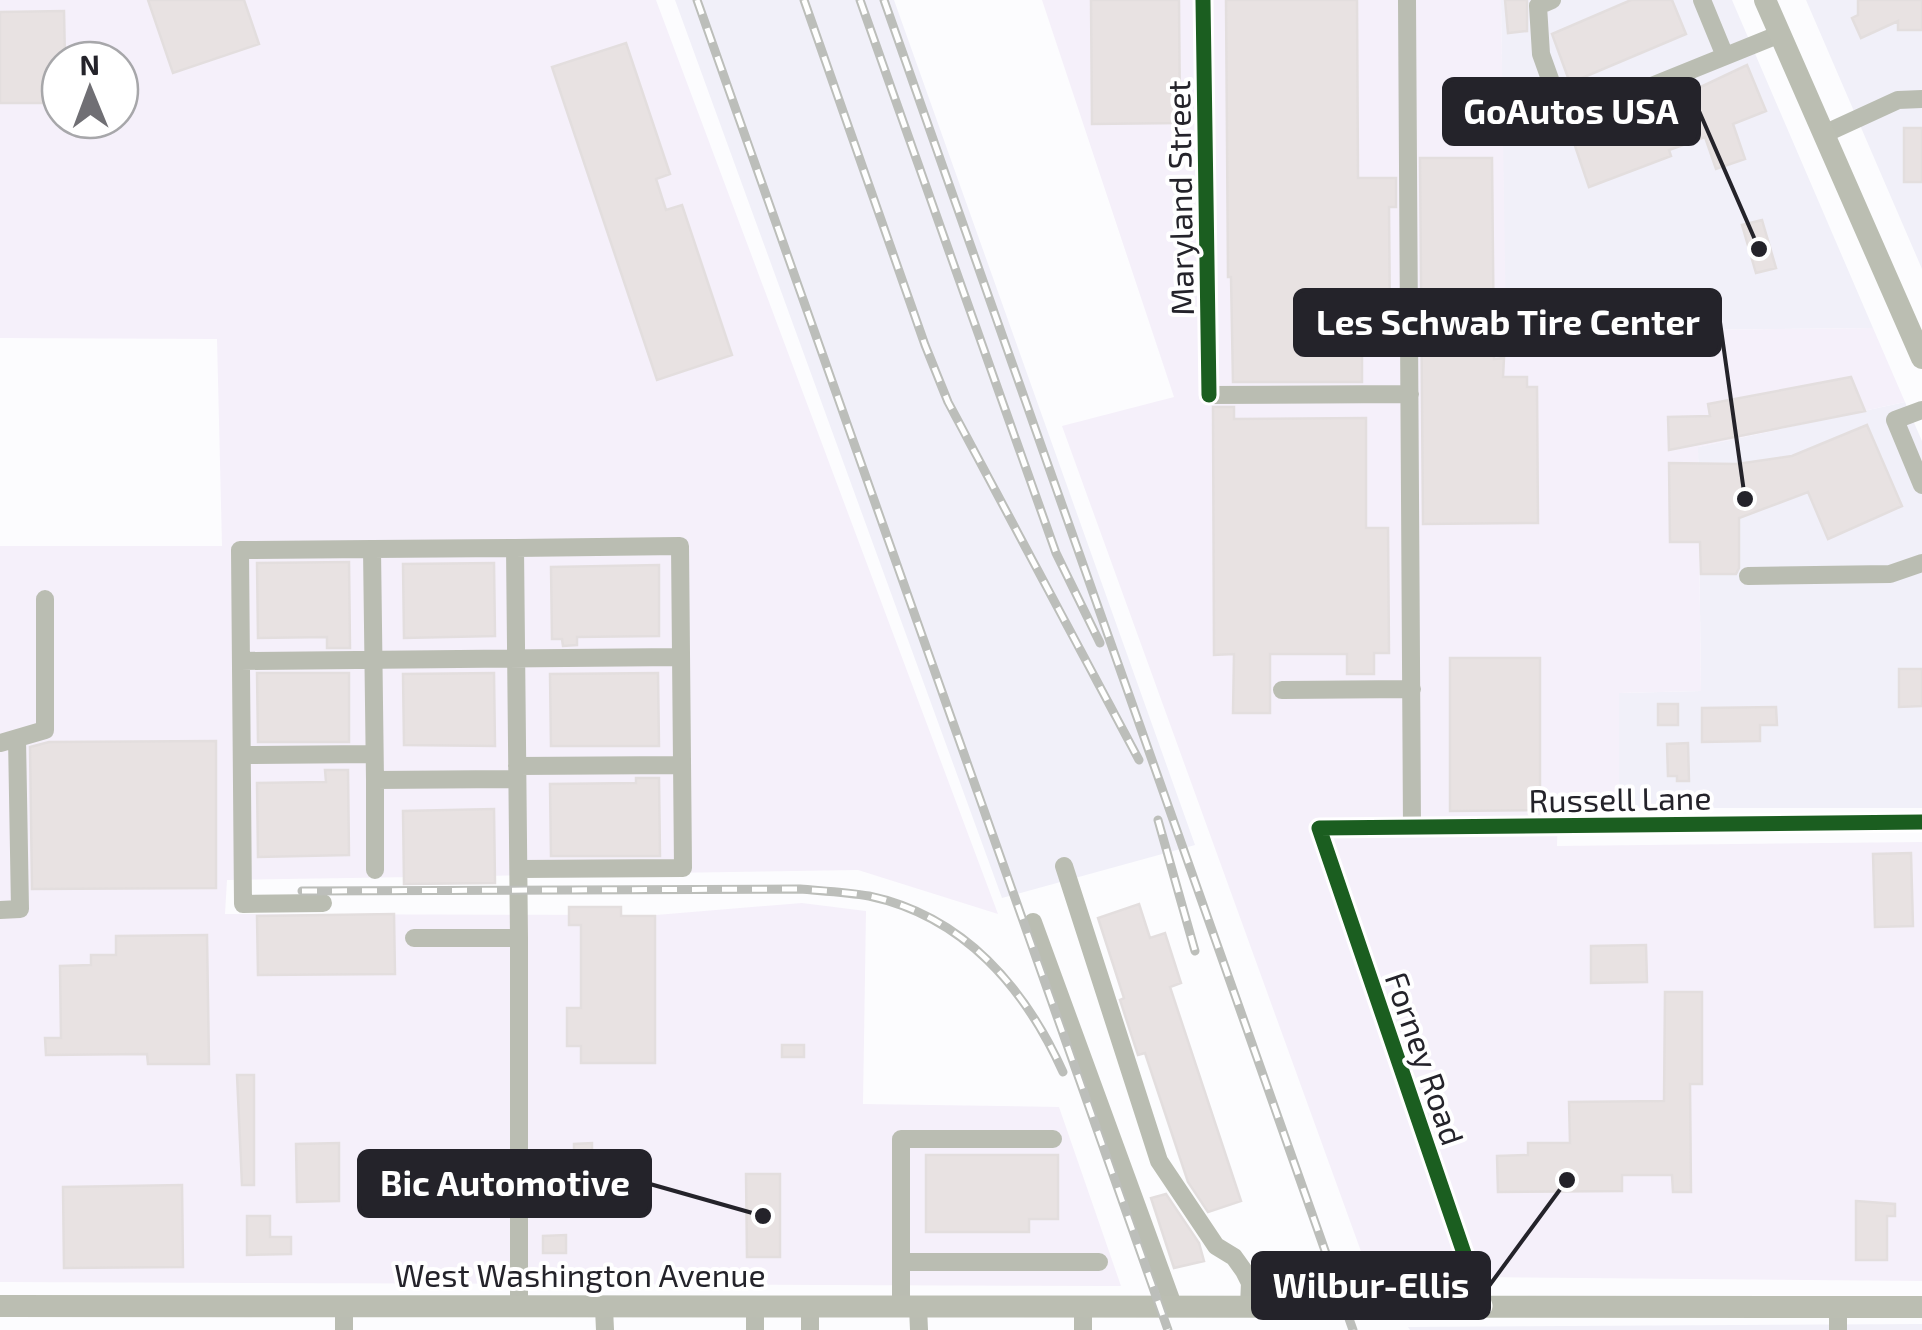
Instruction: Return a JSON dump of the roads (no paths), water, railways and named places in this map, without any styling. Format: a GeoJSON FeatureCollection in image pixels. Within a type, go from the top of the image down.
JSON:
{"type":"FeatureCollection","features":[{"type":"Feature","properties":{"kind":"main road"},"geometry":{"type":"LineString","coordinates":[[1765,0],[1922,358]]}},
{"type":"Feature","properties":{"kind":"main road","name":"West Washington Avenue"},"geometry":{"type":"LineString","coordinates":[[0,1306],[519,1307],[604,1319],[810,1319],[1166,1305],[1482,1306],[1838,1318],[1922,1307]]}},
{"type":"Feature","properties":{"kind":"street","name":"Maryland Street"},"geometry":{"type":"LineString","coordinates":[[1203,0],[1209,395],[1410,394]]}},
{"type":"Feature","properties":{"kind":"street"},"geometry":{"type":"LineString","coordinates":[[1408,0],[1412,828]]}},
{"type":"Feature","properties":{"kind":"street"},"geometry":{"type":"LineString","coordinates":[[1552,0],[1538,6],[1541,54],[1565,121],[1780,34]]}},
{"type":"Feature","properties":{"kind":"street"},"geometry":{"type":"LineString","coordinates":[[1702,0],[1725,56]]}},
{"type":"Feature","properties":{"kind":"street"},"geometry":{"type":"LineString","coordinates":[[1824,134],[1898,100],[1922,100]]}},
{"type":"Feature","properties":{"kind":"street"},"geometry":{"type":"LineString","coordinates":[[1922,410],[1896,420],[1922,485]]}},
{"type":"Feature","properties":{"kind":"street"},"geometry":{"type":"LineString","coordinates":[[323,903],[243,904],[240,550],[680,546],[683,868],[518,869]]}},
{"type":"Feature","properties":{"kind":"street"},"geometry":{"type":"LineString","coordinates":[[515,548],[519,1307]]}},
{"type":"Feature","properties":{"kind":"street"},"geometry":{"type":"LineString","coordinates":[[372,549],[375,870]]}},
{"type":"Feature","properties":{"kind":"street"},"geometry":{"type":"LineString","coordinates":[[1748,576],[1890,574],[1922,563]]}},
{"type":"Feature","properties":{"kind":"street"},"geometry":{"type":"LineString","coordinates":[[0,910],[20,910],[9,740],[45,730],[45,599]]}},
{"type":"Feature","properties":{"kind":"street"},"geometry":{"type":"LineString","coordinates":[[241,661],[681,657]]}},
{"type":"Feature","properties":{"kind":"street"},"geometry":{"type":"LineString","coordinates":[[1282,690],[1412,689]]}},
{"type":"Feature","properties":{"kind":"street"},"geometry":{"type":"LineString","coordinates":[[242,756],[374,754]]}},
{"type":"Feature","properties":{"kind":"street"},"geometry":{"type":"LineString","coordinates":[[374,780],[682,764]]}},
{"type":"Feature","properties":{"kind":"street","name":"Russell Lane"},"geometry":{"type":"LineString","coordinates":[[1319,828],[1922,822]]}},
{"type":"Feature","properties":{"kind":"street","name":"Forney Road"},"geometry":{"type":"LineString","coordinates":[[1319,828],[1482,1306]]}},
{"type":"Feature","properties":{"kind":"street"},"geometry":{"type":"LineString","coordinates":[[1064,866],[1159,1160],[1216,1246],[1234,1256],[1244,1271],[1250,1284],[1249,1306]]}},
{"type":"Feature","properties":{"kind":"street"},"geometry":{"type":"LineString","coordinates":[[1033,922],[1166,1305]]}},
{"type":"Feature","properties":{"kind":"street"},"geometry":{"type":"LineString","coordinates":[[414,938],[519,938]]}},
{"type":"Feature","properties":{"kind":"street"},"geometry":{"type":"LineString","coordinates":[[913,1315],[901,1262],[901,1139],[1052,1139]]}},
{"type":"Feature","properties":{"kind":"street"},"geometry":{"type":"LineString","coordinates":[[901,1262],[1098,1262]]}},
{"type":"Feature","properties":{"kind":"street"},"geometry":{"type":"LineString","coordinates":[[344,1306],[344,1330]]}},
{"type":"Feature","properties":{"kind":"street"},"geometry":{"type":"LineString","coordinates":[[1083,1306],[1083,1330]]}},
{"type":"Feature","properties":{"kind":"railway"},"geometry":{"type":"LineString","coordinates":[[697,0],[1168,1330]]}},
{"type":"Feature","properties":{"kind":"railway"},"geometry":{"type":"LineString","coordinates":[[804,0],[948,402],[1139,760]]}},
{"type":"Feature","properties":{"kind":"railway"},"geometry":{"type":"LineString","coordinates":[[860,0],[1056,553],[1100,643]]}},
{"type":"Feature","properties":{"kind":"railway"},"geometry":{"type":"LineString","coordinates":[[884,0],[1353,1330]]}},
{"type":"Feature","properties":{"kind":"railway"},"geometry":{"type":"LineString","coordinates":[[1158,820],[1195,951]]}},
{"type":"Feature","properties":{"kind":"railway"},"geometry":{"type":"LineString","coordinates":[[302,891],[800,889],[869,896],[934,920],[987,960],[1030,1012],[1063,1072]]}},
{"type":"Feature","properties":{"kind":"place","name":"GoAutos USA"},"geometry":{"type":"Point","coordinates":[1759,249]}},
{"type":"Feature","properties":{"kind":"place","name":"Les Schwab Tire Center"},"geometry":{"type":"Point","coordinates":[1745,499]}},
{"type":"Feature","properties":{"kind":"place","name":"Wilbur-Ellis"},"geometry":{"type":"Point","coordinates":[1567,1180]}},
{"type":"Feature","properties":{"kind":"place","name":"Bic Automotive"},"geometry":{"type":"Point","coordinates":[763,1216]}}]}
